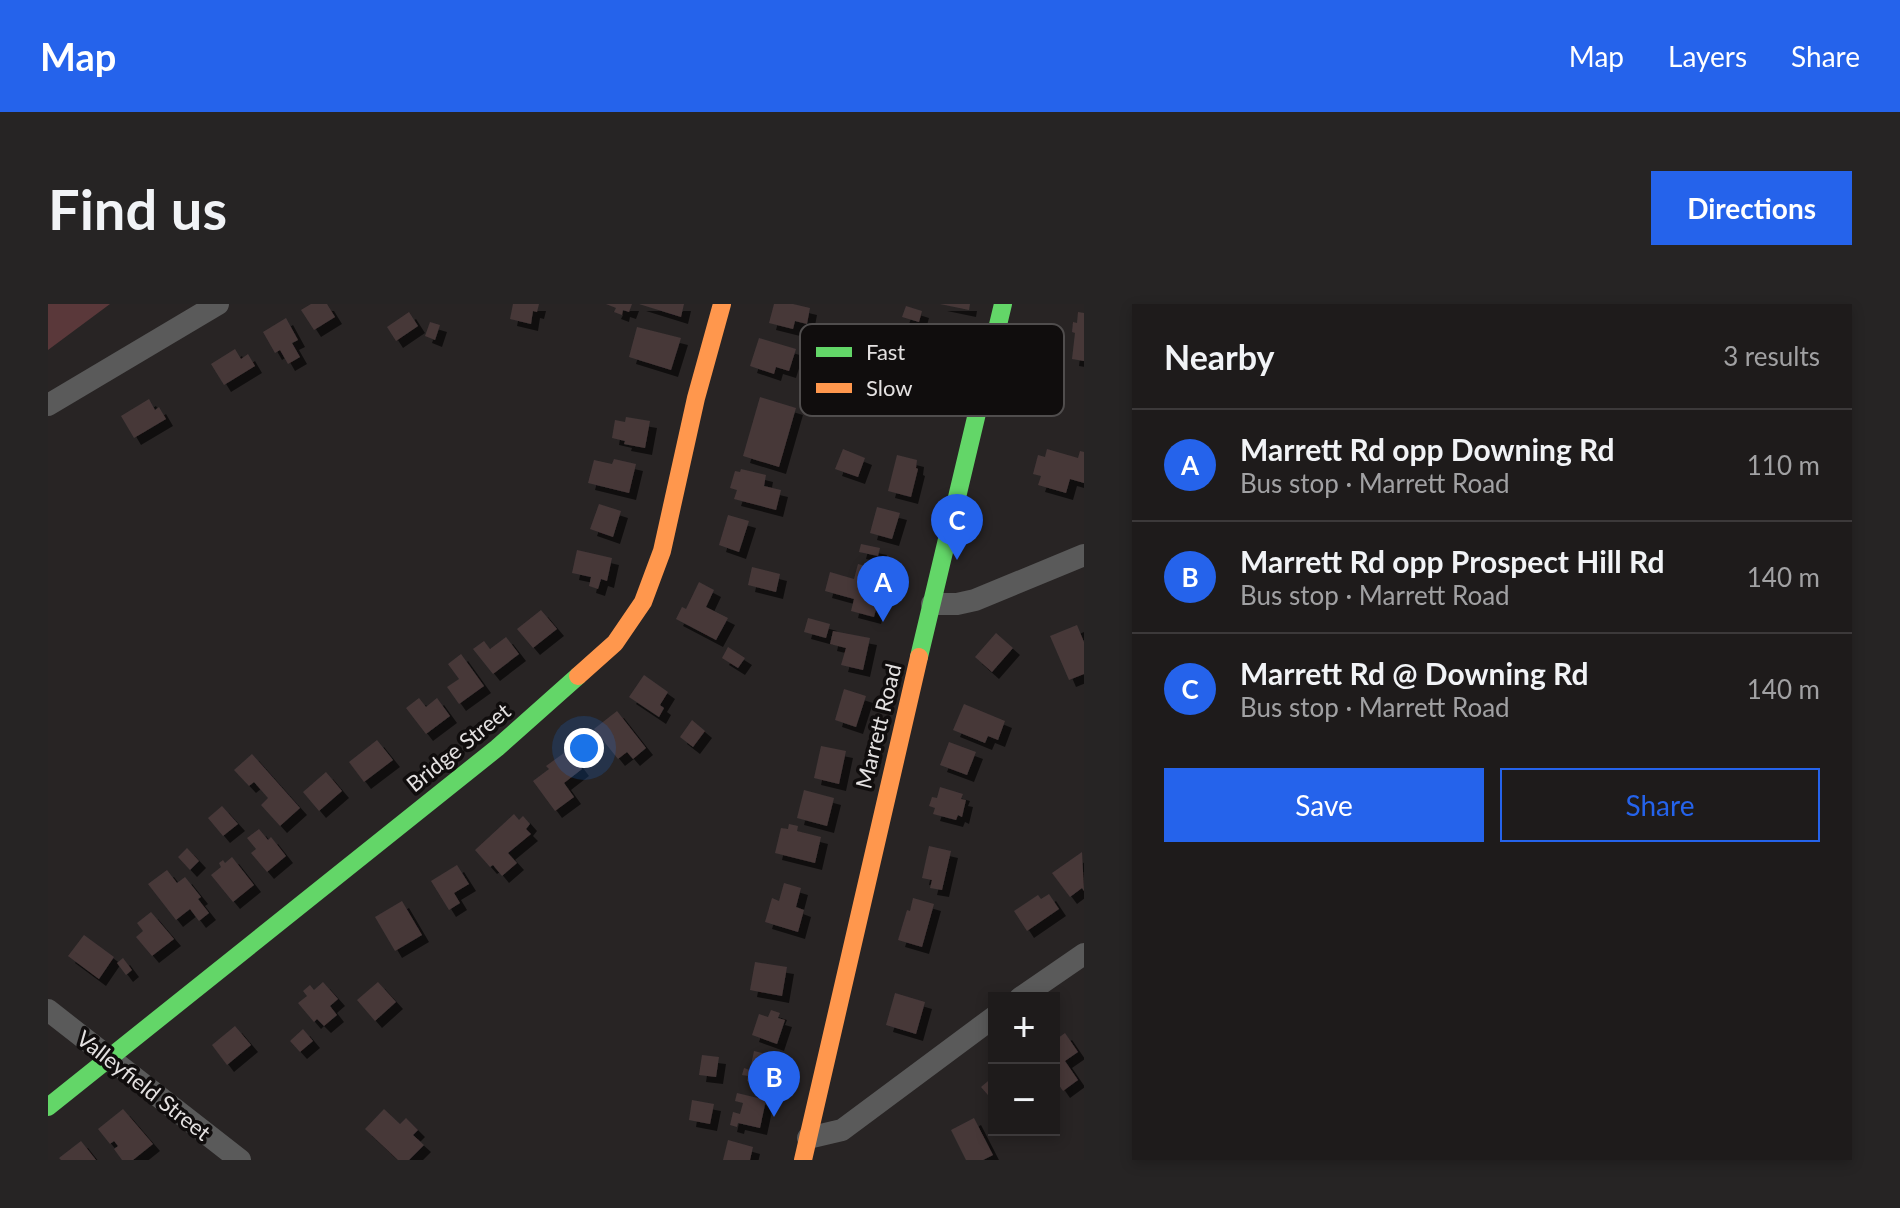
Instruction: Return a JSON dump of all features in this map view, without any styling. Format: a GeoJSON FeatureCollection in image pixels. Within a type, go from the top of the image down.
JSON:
{"type":"FeatureCollection","features":[{"type":"Feature","properties":{"kind":"street","name":"Bridge Street"},"geometry":{"type":"LineString","coordinates":[[48,1107],[497,748],[615,643],[643,602],[662,551],[696,398],[722,304]]}},
{"type":"Feature","properties":{"kind":"street","name":"Marrett Road"},"geometry":{"type":"LineString","coordinates":[[998,324],[1003,304]]}},
{"type":"Feature","properties":{"kind":"street"},"geometry":{"type":"LineString","coordinates":[[48,405],[203,308]]}},
{"type":"Feature","properties":{"kind":"street","name":"Marrett Road"},"geometry":{"type":"LineString","coordinates":[[806,1149],[882,810],[976,416]]}},
{"type":"Feature","properties":{"kind":"street"},"geometry":{"type":"LineString","coordinates":[[932,604],[975,600],[1084,555]]}},
{"type":"Feature","properties":{"kind":"street"},"geometry":{"type":"LineString","coordinates":[[1029,992],[1084,954]]}},
{"type":"Feature","properties":{"kind":"street","name":"Valleyfield Street"},"geometry":{"type":"LineString","coordinates":[[48,1010],[240,1160]]}},
{"type":"Feature","properties":{"kind":"street"},"geometry":{"type":"LineString","coordinates":[[806,1149],[842,1130],[988,1021]]}},
{"type":"Feature","properties":{"kind":"shaded area"},"geometry":{"type":"Polygon","coordinates":[[[48,304],[110,304],[48,350],[48,304]]]}},
{"type":"Feature","properties":{"kind":"building"},"geometry":{"type":"Polygon","coordinates":[[[311,304],[327,304],[335,317],[314,330],[301,310],[311,304]]]}},
{"type":"Feature","properties":{"kind":"building"},"geometry":{"type":"Polygon","coordinates":[[[513,304],[539,304],[537,312],[533,311],[531,324],[510,319],[513,304]]]}},
{"type":"Feature","properties":{"kind":"building"},"geometry":{"type":"Polygon","coordinates":[[[606,304],[632,304],[629,312],[623,310],[622,315],[606,304]]]}},
{"type":"Feature","properties":{"kind":"building"},"geometry":{"type":"Polygon","coordinates":[[[639,304],[684,304],[681,317],[639,304]]]}},
{"type":"Feature","properties":{"kind":"building"},"geometry":{"type":"Polygon","coordinates":[[[774,304],[810,308],[807,324],[795,321],[793,329],[769,323],[774,304]]]}},
{"type":"Feature","properties":{"kind":"building"},"geometry":{"type":"Polygon","coordinates":[[[940,304],[970,304],[969,310],[940,304]]]}},
{"type":"Feature","properties":{"kind":"building"},"geometry":{"type":"Polygon","coordinates":[[[906,306],[922,311],[919,322],[902,317],[906,306]]]}},
{"type":"Feature","properties":{"kind":"building"},"geometry":{"type":"Polygon","coordinates":[[[409,312],[418,326],[396,341],[387,327],[409,312]]]}},
{"type":"Feature","properties":{"kind":"building"},"geometry":{"type":"Polygon","coordinates":[[[1078,312],[1084,313],[1084,361],[1072,359],[1073,322],[1077,323],[1078,312]]]}},
{"type":"Feature","properties":{"kind":"building"},"geometry":{"type":"Polygon","coordinates":[[[286,318],[298,340],[292,343],[300,357],[288,364],[280,350],[275,353],[263,332],[286,318]]]}},
{"type":"Feature","properties":{"kind":"building"},"geometry":{"type":"Polygon","coordinates":[[[430,322],[440,325],[435,340],[425,336],[430,322]]]}},
{"type":"Feature","properties":{"kind":"building"},"geometry":{"type":"Polygon","coordinates":[[[637,327],[681,338],[671,370],[629,357],[637,327]]]}},
{"type":"Feature","properties":{"kind":"building"},"geometry":{"type":"Polygon","coordinates":[[[759,338],[796,349],[789,371],[776,367],[774,374],[750,366],[759,338]]]}},
{"type":"Feature","properties":{"kind":"building"},"geometry":{"type":"Polygon","coordinates":[[[235,349],[241,359],[248,354],[255,366],[224,385],[211,364],[235,349]]]}},
{"type":"Feature","properties":{"kind":"building"},"geometry":{"type":"Polygon","coordinates":[[[760,397],[796,408],[779,467],[743,456],[760,397]]]}},
{"type":"Feature","properties":{"kind":"building"},"geometry":{"type":"Polygon","coordinates":[[[149,399],[155,410],[159,407],[166,419],[134,438],[121,416],[149,399]]]}},
{"type":"Feature","properties":{"kind":"building"},"geometry":{"type":"Polygon","coordinates":[[[626,417],[650,421],[645,448],[612,438],[615,420],[625,422],[626,417]]]}},
{"type":"Feature","properties":{"kind":"building"},"geometry":{"type":"Polygon","coordinates":[[[843,449],[865,458],[858,477],[835,469],[843,449]]]}},
{"type":"Feature","properties":{"kind":"building"},"geometry":{"type":"Polygon","coordinates":[[[1047,449],[1078,458],[1080,451],[1084,452],[1084,483],[1070,479],[1066,493],[1038,485],[1041,476],[1033,474],[1038,455],[1045,457],[1047,449]]]}},
{"type":"Feature","properties":{"kind":"building"},"geometry":{"type":"Polygon","coordinates":[[[897,455],[917,460],[918,469],[911,497],[888,491],[897,455]]]}},
{"type":"Feature","properties":{"kind":"building"},"geometry":{"type":"Polygon","coordinates":[[[614,459],[636,464],[629,493],[588,483],[594,460],[612,464],[614,459]]]}},
{"type":"Feature","properties":{"kind":"building"},"geometry":{"type":"Polygon","coordinates":[[[741,469],[766,475],[764,486],[781,490],[776,510],[734,499],[737,490],[730,488],[735,471],[740,472],[741,469]]]}},
{"type":"Feature","properties":{"kind":"building"},"geometry":{"type":"Polygon","coordinates":[[[599,504],[621,511],[613,537],[590,529],[599,504]]]}},
{"type":"Feature","properties":{"kind":"building"},"geometry":{"type":"Polygon","coordinates":[[[877,507],[900,513],[892,539],[870,533],[877,507]]]}},
{"type":"Feature","properties":{"kind":"building"},"geometry":{"type":"Polygon","coordinates":[[[728,515],[749,521],[739,552],[719,545],[728,515]]]}},
{"type":"Feature","properties":{"kind":"building"},"geometry":{"type":"Polygon","coordinates":[[[861,544],[880,548],[878,556],[859,552],[861,544]]]}},
{"type":"Feature","properties":{"kind":"building"},"geometry":{"type":"Polygon","coordinates":[[[577,550],[612,558],[607,581],[601,579],[598,589],[589,586],[591,577],[572,573],[577,550]]]}},
{"type":"Feature","properties":{"kind":"building"},"geometry":{"type":"Polygon","coordinates":[[[858,564],[880,570],[877,582],[883,583],[874,617],[851,611],[854,599],[825,591],[830,572],[854,579],[858,564]]]}},
{"type":"Feature","properties":{"kind":"building"},"geometry":{"type":"Polygon","coordinates":[[[752,567],[780,574],[776,592],[748,585],[752,567]]]}},
{"type":"Feature","properties":{"kind":"building"},"geometry":{"type":"Polygon","coordinates":[[[699,582],[714,590],[706,607],[728,618],[716,640],[676,619],[682,607],[686,609],[699,582]]]}},
{"type":"Feature","properties":{"kind":"building"},"geometry":{"type":"Polygon","coordinates":[[[541,610],[557,629],[533,648],[517,629],[541,610]]]}},
{"type":"Feature","properties":{"kind":"building"},"geometry":{"type":"Polygon","coordinates":[[[808,618],[830,624],[826,638],[804,632],[808,618]]]}},
{"type":"Feature","properties":{"kind":"building"},"geometry":{"type":"Polygon","coordinates":[[[1077,625],[1084,642],[1084,674],[1069,680],[1050,636],[1077,625]]]}},
{"type":"Feature","properties":{"kind":"building"},"geometry":{"type":"Polygon","coordinates":[[[833,631],[870,638],[863,670],[841,665],[846,648],[830,644],[833,631]]]}},
{"type":"Feature","properties":{"kind":"building"},"geometry":{"type":"Polygon","coordinates":[[[996,633],[1013,648],[992,672],[975,657],[996,633]]]}},
{"type":"Feature","properties":{"kind":"building"},"geometry":{"type":"Polygon","coordinates":[[[506,637],[519,654],[493,674],[473,649],[484,641],[490,649],[506,637]]]}},
{"type":"Feature","properties":{"kind":"building"},"geometry":{"type":"Polygon","coordinates":[[[728,647],[745,658],[738,668],[722,658],[728,647]]]}},
{"type":"Feature","properties":{"kind":"building"},"geometry":{"type":"Polygon","coordinates":[[[461,654],[484,686],[459,704],[447,687],[459,679],[448,664],[461,654]]]}},
{"type":"Feature","properties":{"kind":"building"},"geometry":{"type":"Polygon","coordinates":[[[644,675],[668,692],[660,705],[664,708],[659,717],[629,697],[644,675]]]}},
{"type":"Feature","properties":{"kind":"building"},"geometry":{"type":"Polygon","coordinates":[[[844,689],[866,696],[856,727],[835,720],[844,689]]]}},
{"type":"Feature","properties":{"kind":"building"},"geometry":{"type":"Polygon","coordinates":[[[419,698],[426,707],[437,698],[450,716],[426,734],[406,708],[419,698]]]}},
{"type":"Feature","properties":{"kind":"building"},"geometry":{"type":"Polygon","coordinates":[[[964,704],[1005,721],[998,740],[988,736],[985,743],[953,730],[964,704]]]}},
{"type":"Feature","properties":{"kind":"building"},"geometry":{"type":"Polygon","coordinates":[[[617,711],[646,748],[633,759],[627,752],[618,759],[594,729],[617,711]]]}},
{"type":"Feature","properties":{"kind":"building"},"geometry":{"type":"Polygon","coordinates":[[[692,720],[705,731],[693,747],[680,737],[692,720]]]}},
{"type":"Feature","properties":{"kind":"building"},"geometry":{"type":"Polygon","coordinates":[[[377,740],[393,760],[364,782],[349,762],[377,740]]]}},
{"type":"Feature","properties":{"kind":"building"},"geometry":{"type":"Polygon","coordinates":[[[949,742],[976,752],[967,775],[940,765],[949,742]]]}},
{"type":"Feature","properties":{"kind":"building"},"geometry":{"type":"Polygon","coordinates":[[[821,746],[846,751],[839,784],[814,778],[821,746]]]}},
{"type":"Feature","properties":{"kind":"building"},"geometry":{"type":"Polygon","coordinates":[[[568,750],[582,769],[564,783],[574,797],[555,811],[533,781],[549,769],[546,766],[568,750]]]}},
{"type":"Feature","properties":{"kind":"building"},"geometry":{"type":"Polygon","coordinates":[[[252,754],[300,808],[280,826],[261,805],[268,798],[254,782],[249,786],[234,770],[252,754]]]}},
{"type":"Feature","properties":{"kind":"building"},"geometry":{"type":"Polygon","coordinates":[[[326,772],[342,791],[319,811],[303,792],[326,772]]]}},
{"type":"Feature","properties":{"kind":"building"},"geometry":{"type":"Polygon","coordinates":[[[940,787],[963,794],[961,799],[966,800],[962,817],[958,815],[956,820],[933,814],[935,808],[929,806],[932,797],[937,798],[940,787]]]}},
{"type":"Feature","properties":{"kind":"building"},"geometry":{"type":"Polygon","coordinates":[[[804,790],[834,798],[827,826],[797,818],[804,790]]]}},
{"type":"Feature","properties":{"kind":"building"},"geometry":{"type":"Polygon","coordinates":[[[222,806],[238,824],[223,836],[208,818],[222,806]]]}},
{"type":"Feature","properties":{"kind":"building"},"geometry":{"type":"Polygon","coordinates":[[[514,814],[519,820],[523,816],[530,824],[526,829],[531,834],[508,853],[517,863],[502,876],[475,850],[514,814]]]}},
{"type":"Feature","properties":{"kind":"building"},"geometry":{"type":"Polygon","coordinates":[[[789,824],[798,826],[797,831],[821,837],[815,863],[775,853],[781,828],[788,829],[789,824]]]}},
{"type":"Feature","properties":{"kind":"building"},"geometry":{"type":"Polygon","coordinates":[[[259,829],[268,840],[271,837],[286,856],[267,872],[251,853],[256,849],[247,838],[259,829]]]}},
{"type":"Feature","properties":{"kind":"building"},"geometry":{"type":"Polygon","coordinates":[[[929,846],[951,851],[942,890],[930,888],[932,880],[922,878],[929,846]]]}},
{"type":"Feature","properties":{"kind":"building"},"geometry":{"type":"Polygon","coordinates":[[[187,848],[199,861],[190,870],[178,857],[187,848]]]}},
{"type":"Feature","properties":{"kind":"building"},"geometry":{"type":"Polygon","coordinates":[[[1082,852],[1084,891],[1082,888],[1070,897],[1052,873],[1082,852]]]}},
{"type":"Feature","properties":{"kind":"building"},"geometry":{"type":"Polygon","coordinates":[[[232,857],[254,885],[233,902],[211,875],[221,867],[219,863],[223,860],[225,863],[232,857]]]}},
{"type":"Feature","properties":{"kind":"building"},"geometry":{"type":"Polygon","coordinates":[[[457,865],[469,884],[454,893],[460,903],[449,910],[431,881],[457,865]]]}},
{"type":"Feature","properties":{"kind":"building"},"geometry":{"type":"Polygon","coordinates":[[[167,870],[177,883],[185,877],[201,897],[198,899],[209,913],[199,921],[190,909],[176,920],[148,884],[167,870]]]}},
{"type":"Feature","properties":{"kind":"building"},"geometry":{"type":"Polygon","coordinates":[[[784,883],[801,888],[796,907],[804,910],[798,932],[765,922],[772,898],[779,901],[784,883]]]}},
{"type":"Feature","properties":{"kind":"building"},"geometry":{"type":"Polygon","coordinates":[[[1049,894],[1059,909],[1027,931],[1014,911],[1038,895],[1041,899],[1049,894]]]}},
{"type":"Feature","properties":{"kind":"building"},"geometry":{"type":"Polygon","coordinates":[[[913,898],[934,904],[922,947],[898,940],[913,898]]]}},
{"type":"Feature","properties":{"kind":"building"},"geometry":{"type":"Polygon","coordinates":[[[402,901],[422,935],[395,951],[375,917],[402,901]]]}},
{"type":"Feature","properties":{"kind":"building"},"geometry":{"type":"Polygon","coordinates":[[[151,912],[174,939],[152,956],[136,937],[143,931],[137,923],[151,912]]]}},
{"type":"Feature","properties":{"kind":"building"},"geometry":{"type":"Polygon","coordinates":[[[84,935],[114,957],[99,979],[68,956],[84,935]]]}},
{"type":"Feature","properties":{"kind":"building"},"geometry":{"type":"Polygon","coordinates":[[[123,958],[132,970],[126,975],[117,963],[123,958]]]}},
{"type":"Feature","properties":{"kind":"building"},"geometry":{"type":"Polygon","coordinates":[[[755,962],[787,967],[782,996],[750,990],[755,962]]]}},
{"type":"Feature","properties":{"kind":"building"},"geometry":{"type":"Polygon","coordinates":[[[323,982],[338,999],[330,1006],[337,1015],[324,1026],[317,1019],[314,1022],[298,1003],[307,996],[303,991],[310,985],[314,990],[323,982]]]}},
{"type":"Feature","properties":{"kind":"building"},"geometry":{"type":"Polygon","coordinates":[[[378,982],[396,1002],[375,1021],[357,1000],[378,982]]]}},
{"type":"Feature","properties":{"kind":"building"},"geometry":{"type":"Polygon","coordinates":[[[895,993],[925,1002],[916,1034],[886,1025],[895,993]]]}},
{"type":"Feature","properties":{"kind":"building"},"geometry":{"type":"Polygon","coordinates":[[[771,1010],[780,1013],[778,1018],[785,1020],[777,1044],[752,1035],[759,1014],[768,1017],[771,1010]]]}},
{"type":"Feature","properties":{"kind":"building"},"geometry":{"type":"Polygon","coordinates":[[[235,1026],[251,1045],[227,1065],[212,1045],[235,1026]]]}},
{"type":"Feature","properties":{"kind":"building"},"geometry":{"type":"Polygon","coordinates":[[[303,1029],[313,1041],[300,1052],[290,1041],[303,1029]]]}},
{"type":"Feature","properties":{"kind":"building"},"geometry":{"type":"Polygon","coordinates":[[[1065,1033],[1078,1052],[1065,1061],[1078,1080],[1063,1091],[1060,1087],[1060,1037],[1065,1033]]]}},
{"type":"Feature","properties":{"kind":"building"},"geometry":{"type":"Polygon","coordinates":[[[754,1051],[775,1056],[769,1085],[747,1081],[748,1076],[742,1075],[744,1068],[750,1070],[754,1051]]]}},
{"type":"Feature","properties":{"kind":"building"},"geometry":{"type":"Polygon","coordinates":[[[702,1055],[719,1057],[716,1077],[699,1075],[702,1055]]]}},
{"type":"Feature","properties":{"kind":"building"},"geometry":{"type":"Polygon","coordinates":[[[988,1081],[988,1095],[981,1087],[988,1081]]]}},
{"type":"Feature","properties":{"kind":"building"},"geometry":{"type":"Polygon","coordinates":[[[737,1093],[766,1100],[760,1128],[738,1123],[737,1127],[730,1125],[733,1112],[740,1114],[743,1103],[735,1101],[737,1093]]]}},
{"type":"Feature","properties":{"kind":"building"},"geometry":{"type":"Polygon","coordinates":[[[692,1100],[714,1104],[710,1124],[689,1120],[692,1100]]]}},
{"type":"Feature","properties":{"kind":"building"},"geometry":{"type":"Polygon","coordinates":[[[123,1109],[153,1144],[133,1160],[122,1160],[114,1149],[118,1146],[114,1141],[110,1144],[98,1129],[123,1109]]]}},
{"type":"Feature","properties":{"kind":"building"},"geometry":{"type":"Polygon","coordinates":[[[384,1109],[400,1124],[406,1118],[418,1130],[413,1135],[424,1145],[409,1160],[398,1160],[365,1129],[384,1109]]]}},
{"type":"Feature","properties":{"kind":"building"},"geometry":{"type":"Polygon","coordinates":[[[974,1118],[993,1155],[983,1160],[966,1160],[951,1130],[974,1118]]]}},
{"type":"Feature","properties":{"kind":"building"},"geometry":{"type":"Polygon","coordinates":[[[728,1140],[753,1147],[750,1160],[723,1160],[728,1140]]]}},
{"type":"Feature","properties":{"kind":"building"},"geometry":{"type":"Polygon","coordinates":[[[81,1141],[96,1160],[59,1158],[81,1141]]]}},
{"type":"Feature","properties":{"kind":"traffic: fast"},"geometry":{"type":"LineString","coordinates":[[998,324],[1003,304]]}},
{"type":"Feature","properties":{"kind":"traffic: fast"},"geometry":{"type":"LineString","coordinates":[[919,657],[976,416]]}},
{"type":"Feature","properties":{"kind":"traffic: fast"},"geometry":{"type":"LineString","coordinates":[[48,1107],[497,748],[578,676]]}},
{"type":"Feature","properties":{"kind":"traffic: slow"},"geometry":{"type":"LineString","coordinates":[[578,676],[615,643],[643,602],[662,551],[696,398],[722,304]]}},
{"type":"Feature","properties":{"kind":"traffic: slow"},"geometry":{"type":"LineString","coordinates":[[803,1160],[919,657]]}},
{"type":"Feature","properties":{"kind":"place","name":"Marrett Rd @ Downing Rd"},"geometry":{"type":"Point","coordinates":[957,560]}},
{"type":"Feature","properties":{"kind":"place","name":"Marrett Rd opp Downing Rd"},"geometry":{"type":"Point","coordinates":[883,622]}},
{"type":"Feature","properties":{"kind":"place","name":"Marrett Rd opp Prospect Hill Rd"},"geometry":{"type":"Point","coordinates":[774,1117]}}]}
